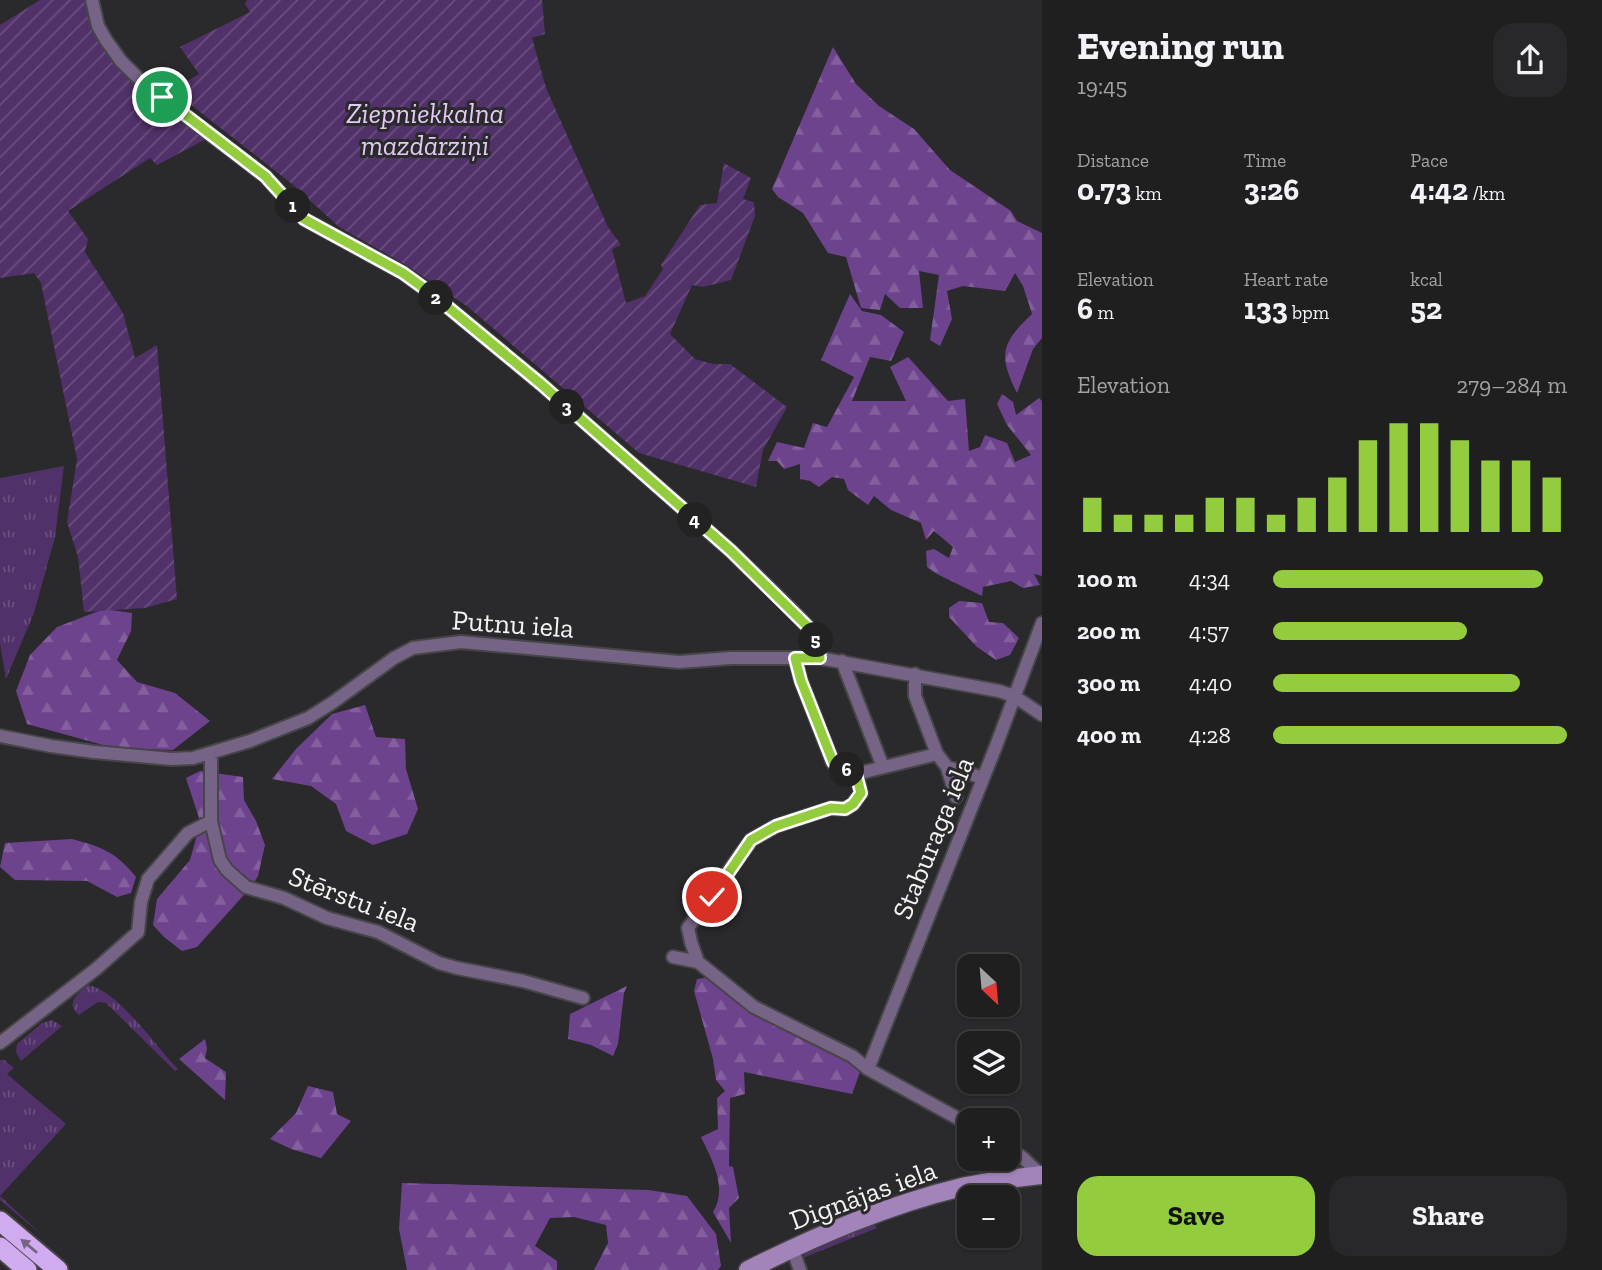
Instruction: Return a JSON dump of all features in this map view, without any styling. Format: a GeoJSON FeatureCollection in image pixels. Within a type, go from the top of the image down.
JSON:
{"type":"FeatureCollection","features":[{"type":"Feature","properties":{"kind":"highway"},"geometry":{"type":"LineString","coordinates":[[0,1221],[58,1270]]}},
{"type":"Feature","properties":{"kind":"highway"},"geometry":{"type":"LineString","coordinates":[[0,1247],[27,1270]]}},
{"type":"Feature","properties":{"kind":"main road","name":"Dignājas iela"},"geometry":{"type":"LineString","coordinates":[[748,1270],[859,1219],[919,1199],[962,1187],[1042,1175]]}},
{"type":"Feature","properties":{"kind":"street"},"geometry":{"type":"LineString","coordinates":[[92,0],[98,26],[106,40],[121,61],[145,85],[265,176],[304,219],[403,273],[541,384],[731,551],[792,610],[810,629],[818,643],[820,658]]}},
{"type":"Feature","properties":{"kind":"street","name":"Staburaga iela"},"geometry":{"type":"LineString","coordinates":[[868,1069],[1042,623]]}},
{"type":"Feature","properties":{"kind":"street","name":"Putnu iela"},"geometry":{"type":"LineString","coordinates":[[0,736],[51,747],[173,759],[211,753],[308,718],[332,704],[394,658],[413,648],[461,642],[678,662],[731,658],[820,658],[999,691],[1014,696],[1042,715]]}},
{"type":"Feature","properties":{"kind":"street"},"geometry":{"type":"LineString","coordinates":[[795,658],[801,681],[833,762],[856,774],[937,754]]}},
{"type":"Feature","properties":{"kind":"street"},"geometry":{"type":"LineString","coordinates":[[842,661],[883,766]]}},
{"type":"Feature","properties":{"kind":"street"},"geometry":{"type":"LineString","coordinates":[[915,674],[915,696],[937,754],[947,767],[956,797]]}},
{"type":"Feature","properties":{"kind":"street","name":"Stērstu iela"},"geometry":{"type":"LineString","coordinates":[[211,753],[211,821],[220,860],[246,887],[284,898],[327,918],[378,932],[439,963],[523,981],[583,998]]}},
{"type":"Feature","properties":{"kind":"street"},"geometry":{"type":"LineString","coordinates":[[947,767],[983,778]]}},
{"type":"Feature","properties":{"kind":"street"},"geometry":{"type":"LineString","coordinates":[[698,962],[688,928],[751,840],[776,826],[831,808],[845,809],[853,804],[861,793],[856,774]]}},
{"type":"Feature","properties":{"kind":"street"},"geometry":{"type":"LineString","coordinates":[[0,1043],[96,969],[138,932],[141,902],[148,879],[188,833],[211,821]]}},
{"type":"Feature","properties":{"kind":"street"},"geometry":{"type":"LineString","coordinates":[[673,957],[698,962],[754,1007],[852,1056],[868,1069],[957,1118]]}},
{"type":"Feature","properties":{"kind":"street"},"geometry":{"type":"LineString","coordinates":[[1020,1156],[1042,1175]]}},
{"type":"Feature","properties":{"kind":"street"},"geometry":{"type":"LineString","coordinates":[[792,1248],[800,1270]]}},
{"type":"Feature","properties":{"kind":"green space"},"geometry":{"type":"Polygon","coordinates":[[[40,0],[87,0],[89,20],[110,57],[208,138],[157,165],[150,158],[68,211],[88,239],[85,252],[123,313],[135,358],[157,345],[177,599],[145,608],[84,612],[78,557],[67,522],[77,459],[41,283],[34,273],[0,278],[0,25],[40,0]]]}},
{"type":"Feature","properties":{"kind":"green space","name":"Ziepniekkalna mazdārziņi"},"geometry":{"type":"Polygon","coordinates":[[[247,0],[542,0],[545,34],[532,38],[546,88],[608,227],[621,245],[612,249],[626,303],[645,296],[663,269],[661,265],[700,205],[717,203],[724,163],[751,178],[743,199],[754,202],[755,216],[731,280],[703,287],[692,285],[670,334],[695,359],[713,364],[730,364],[787,407],[763,450],[756,487],[639,453],[468,307],[406,265],[339,227],[292,184],[172,90],[199,74],[180,47],[250,12],[245,4],[247,0]]]}},
{"type":"Feature","properties":{"kind":"green space"},"geometry":{"type":"Polygon","coordinates":[[[833,47],[856,84],[879,106],[914,129],[950,170],[1011,211],[1017,221],[1042,233],[1042,338],[1033,349],[1017,393],[1007,369],[1006,350],[1014,333],[1032,314],[1023,286],[1015,273],[1005,291],[963,286],[947,291],[952,319],[940,346],[930,340],[939,275],[919,271],[923,308],[900,308],[885,294],[880,310],[861,308],[846,257],[828,253],[803,213],[778,197],[772,189],[833,47]]]}},
{"type":"Feature","properties":{"kind":"green space"},"geometry":{"type":"Polygon","coordinates":[[[850,294],[862,311],[881,315],[904,332],[891,361],[870,357],[852,401],[906,401],[890,367],[908,357],[948,401],[965,399],[969,451],[980,447],[985,435],[1007,443],[1015,462],[1031,455],[1007,425],[997,404],[1002,394],[1013,402],[1016,415],[1039,398],[1042,401],[1042,576],[1034,574],[1040,585],[1023,588],[1011,581],[983,587],[982,596],[927,567],[926,551],[934,549],[949,558],[953,547],[934,531],[926,540],[921,523],[891,510],[874,496],[868,505],[848,490],[844,479],[832,477],[819,487],[800,479],[800,464],[784,469],[777,461],[768,461],[777,442],[804,448],[813,423],[827,427],[854,377],[821,360],[850,294]]]}},
{"type":"Feature","properties":{"kind":"green space"},"geometry":{"type":"Polygon","coordinates":[[[64,466],[55,537],[34,613],[6,679],[0,643],[0,478],[64,466]]]}},
{"type":"Feature","properties":{"kind":"green space"},"geometry":{"type":"Polygon","coordinates":[[[959,601],[982,603],[989,622],[1003,623],[1019,638],[1010,655],[996,660],[977,647],[949,617],[949,608],[959,601]]]}},
{"type":"Feature","properties":{"kind":"green space"},"geometry":{"type":"Polygon","coordinates":[[[104,609],[132,613],[131,631],[117,660],[137,682],[175,693],[210,721],[173,750],[114,748],[27,724],[16,691],[30,655],[57,627],[104,609]]]}},
{"type":"Feature","properties":{"kind":"green space"},"geometry":{"type":"Polygon","coordinates":[[[365,705],[376,737],[405,739],[406,769],[418,809],[407,834],[373,845],[346,831],[336,804],[311,786],[272,779],[296,749],[332,714],[365,705]]]}},
{"type":"Feature","properties":{"kind":"green space"},"geometry":{"type":"Polygon","coordinates":[[[200,771],[243,777],[244,800],[265,845],[258,876],[252,886],[197,947],[182,951],[153,925],[157,899],[190,860],[199,818],[186,778],[200,771]]]}},
{"type":"Feature","properties":{"kind":"green space"},"geometry":{"type":"Polygon","coordinates":[[[72,839],[100,848],[122,862],[136,877],[131,893],[117,897],[87,881],[15,880],[0,867],[5,843],[72,839]]]}},
{"type":"Feature","properties":{"kind":"green space"},"geometry":{"type":"Polygon","coordinates":[[[712,977],[753,1014],[836,1053],[861,1069],[852,1094],[744,1072],[745,1094],[730,1098],[729,1166],[733,1167],[739,1198],[729,1208],[731,1243],[713,1212],[719,1184],[714,1165],[701,1137],[718,1129],[717,1098],[725,1091],[716,1080],[713,1059],[694,991],[697,979],[712,977]]]}},
{"type":"Feature","properties":{"kind":"green space"},"geometry":{"type":"Polygon","coordinates":[[[88,985],[100,989],[124,1008],[178,1069],[175,1071],[106,1003],[98,1002],[79,1015],[73,1007],[74,999],[88,985]]]}},
{"type":"Feature","properties":{"kind":"green space"},"geometry":{"type":"Polygon","coordinates":[[[627,986],[618,1044],[613,1056],[591,1045],[568,1039],[570,1014],[627,986]]]}},
{"type":"Feature","properties":{"kind":"green space"},"geometry":{"type":"Polygon","coordinates":[[[52,1020],[62,1026],[21,1061],[16,1052],[17,1044],[42,1023],[52,1020]]]}},
{"type":"Feature","properties":{"kind":"green space"},"geometry":{"type":"Polygon","coordinates":[[[205,1039],[205,1058],[226,1072],[225,1100],[179,1059],[205,1039]]]}},
{"type":"Feature","properties":{"kind":"green space"},"geometry":{"type":"Polygon","coordinates":[[[0,1060],[14,1068],[7,1074],[66,1124],[0,1196],[0,1060]]]}},
{"type":"Feature","properties":{"kind":"green space"},"geometry":{"type":"Polygon","coordinates":[[[308,1086],[333,1092],[337,1114],[351,1121],[321,1158],[270,1139],[296,1113],[308,1086]]]}},
{"type":"Feature","properties":{"kind":"green space"},"geometry":{"type":"Polygon","coordinates":[[[402,1183],[649,1190],[687,1196],[716,1234],[721,1266],[718,1270],[594,1270],[608,1243],[606,1225],[574,1217],[550,1218],[535,1246],[557,1261],[557,1270],[407,1270],[399,1229],[402,1183]]]}},
{"type":"Feature","properties":{"kind":"green space"},"geometry":{"type":"Polygon","coordinates":[[[0,1196],[43,1236],[0,1200],[0,1196]]]}},
{"type":"Feature","properties":{"kind":"green space"},"geometry":{"type":"Polygon","coordinates":[[[873,1223],[877,1228],[803,1258],[807,1250],[873,1223]]]}},
{"type":"Feature","properties":{"kind":"route"},"geometry":{"type":"LineString","coordinates":[[162,97],[265,176],[304,219],[403,273],[432,294],[541,384],[731,551],[810,629],[818,643],[820,658],[795,658],[801,681],[833,762],[856,774],[861,793],[853,804],[845,809],[831,808],[776,826],[751,840],[712,897]]}}]}
